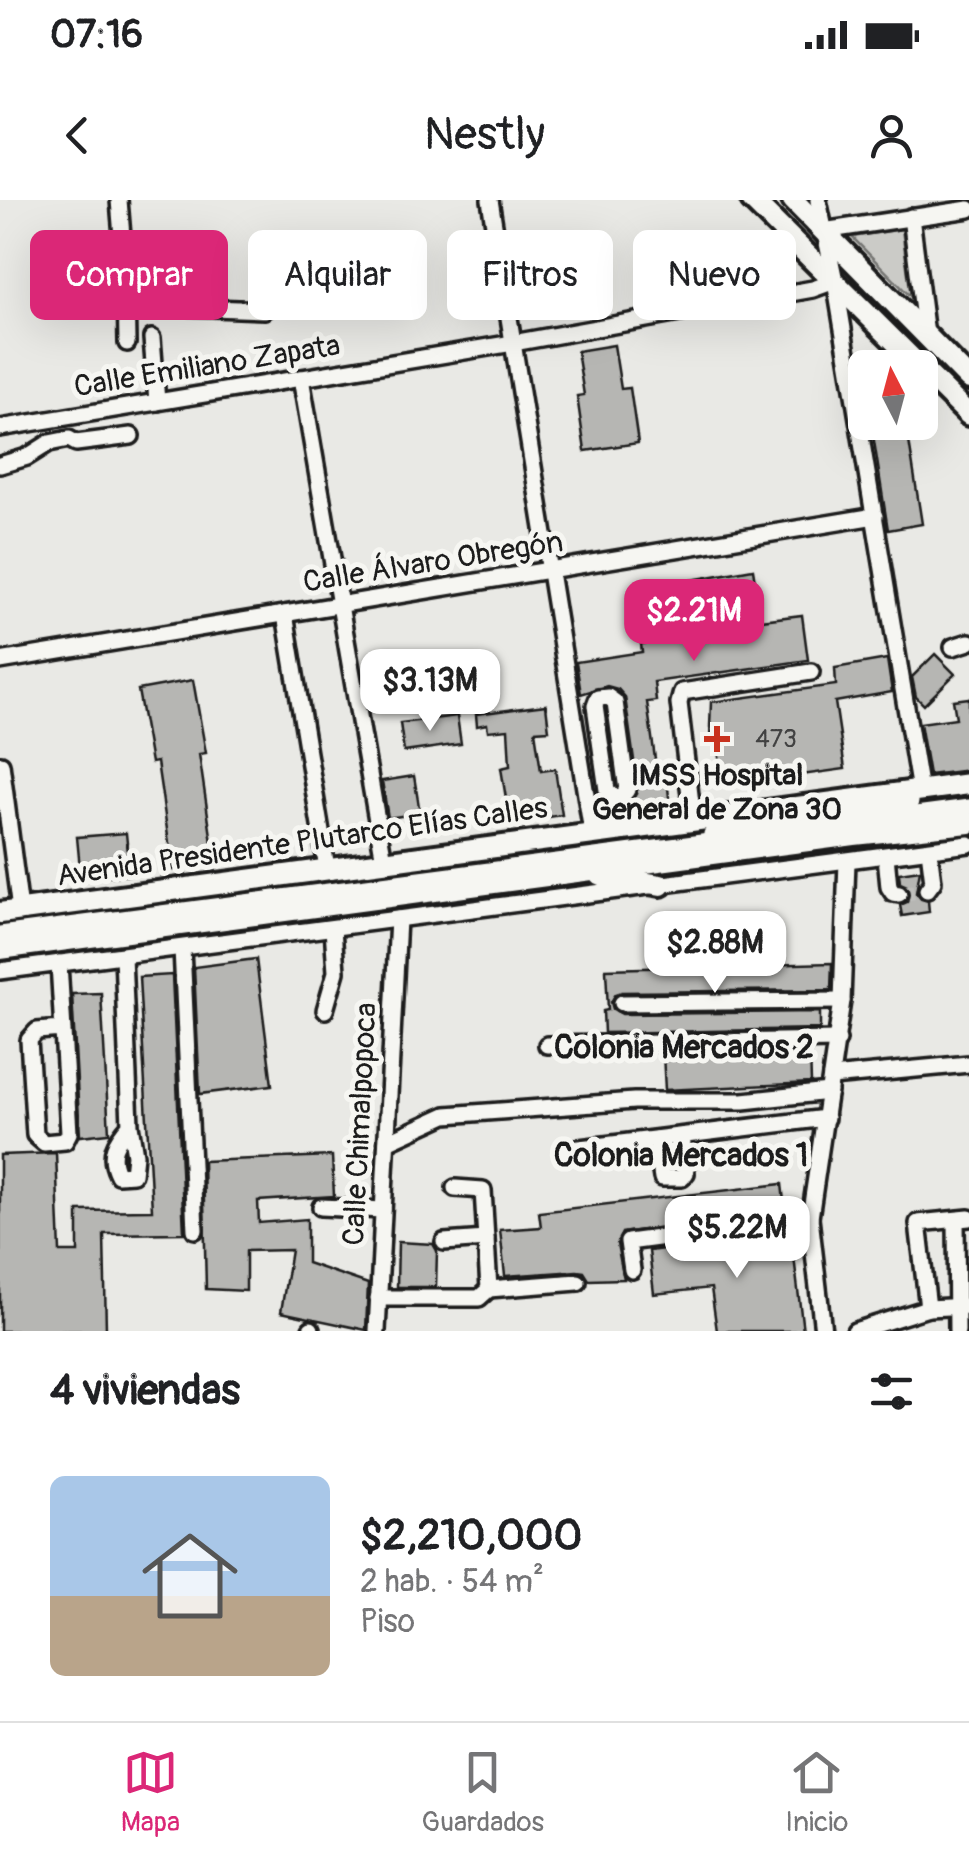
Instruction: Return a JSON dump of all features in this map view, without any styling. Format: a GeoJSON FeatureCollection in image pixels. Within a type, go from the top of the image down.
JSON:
{"type":"FeatureCollection","features":[{"type":"Feature","properties":{"kind":"main road"},"geometry":{"type":"LineString","coordinates":[[752,200],[969,415]]}},
{"type":"Feature","properties":{"kind":"main road"},"geometry":{"type":"LineString","coordinates":[[793,200],[969,379]]}},
{"type":"Feature","properties":{"kind":"main road","name":"Avenida Presidente Plutarco Elías Calles"},"geometry":{"type":"LineString","coordinates":[[10,912],[969,784]]}},
{"type":"Feature","properties":{"kind":"main road"},"geometry":{"type":"LineString","coordinates":[[0,949],[969,823]]}},
{"type":"Feature","properties":{"kind":"main road"},"geometry":{"type":"LineString","coordinates":[[578,871],[661,885]]}},
{"type":"Feature","properties":{"kind":"street"},"geometry":{"type":"LineString","coordinates":[[119,200],[121,230]]}},
{"type":"Feature","properties":{"kind":"street"},"geometry":{"type":"LineString","coordinates":[[490,200],[592,832]]}},
{"type":"Feature","properties":{"kind":"street"},"geometry":{"type":"LineString","coordinates":[[818,200],[920,791]]}},
{"type":"Feature","properties":{"kind":"street"},"geometry":{"type":"LineString","coordinates":[[823,231],[969,208]]}},
{"type":"Feature","properties":{"kind":"street"},"geometry":{"type":"LineString","coordinates":[[910,217],[926,335]]}},
{"type":"Feature","properties":{"kind":"street","name":"Calle Emiliano Zapata"},"geometry":{"type":"LineString","coordinates":[[0,428],[513,343],[812,289],[835,281]]}},
{"type":"Feature","properties":{"kind":"street"},"geometry":{"type":"LineString","coordinates":[[127,320],[127,343]]}},
{"type":"Feature","properties":{"kind":"street"},"geometry":{"type":"LineString","coordinates":[[152,338],[157,402]]}},
{"type":"Feature","properties":{"kind":"street"},"geometry":{"type":"LineString","coordinates":[[301,378],[384,861]]}},
{"type":"Feature","properties":{"kind":"street"},"geometry":{"type":"LineString","coordinates":[[67,417],[69,439]]}},
{"type":"Feature","properties":{"kind":"street"},"geometry":{"type":"LineString","coordinates":[[0,466],[69,439],[76,443],[132,436]]}},
{"type":"Feature","properties":{"kind":"street","name":"Calle Álvaro Obregón"},"geometry":{"type":"LineString","coordinates":[[0,661],[875,516]]}},
{"type":"Feature","properties":{"kind":"street"},"geometry":{"type":"LineString","coordinates":[[285,614],[327,868]]}},
{"type":"Feature","properties":{"kind":"street"},"geometry":{"type":"LineString","coordinates":[[693,820],[679,703],[682,692],[810,672]]}},
{"type":"Feature","properties":{"kind":"street"},"geometry":{"type":"LineString","coordinates":[[618,801],[627,790],[616,702],[608,697],[598,698],[595,706],[607,790],[618,801],[622,828]]}},
{"type":"Feature","properties":{"kind":"street"},"geometry":{"type":"LineString","coordinates":[[1,764],[10,912]]}},
{"type":"Feature","properties":{"kind":"street"},"geometry":{"type":"LineString","coordinates":[[684,842],[767,822],[969,794]]}},
{"type":"Feature","properties":{"kind":"street"},"geometry":{"type":"LineString","coordinates":[[0,934],[969,807]]}},
{"type":"Feature","properties":{"kind":"street"},"geometry":{"type":"LineString","coordinates":[[0,971],[969,844]]}},
{"type":"Feature","properties":{"kind":"street"},"geometry":{"type":"LineString","coordinates":[[927,890],[934,882],[929,850]]}},
{"type":"Feature","properties":{"kind":"street"},"geometry":{"type":"LineString","coordinates":[[886,856],[889,888],[899,894]]}},
{"type":"Feature","properties":{"kind":"street"},"geometry":{"type":"LineString","coordinates":[[823,1331],[810,1218],[838,1040],[847,861]]}},
{"type":"Feature","properties":{"kind":"street","name":"Calle Chimalpopoca"},"geometry":{"type":"LineString","coordinates":[[377,1331],[398,919]]}},
{"type":"Feature","properties":{"kind":"street"},"geometry":{"type":"LineString","coordinates":[[325,1010],[336,972],[333,928]]}},
{"type":"Feature","properties":{"kind":"street"},"geometry":{"type":"LineString","coordinates":[[182,948],[195,1230]]}},
{"type":"Feature","properties":{"kind":"street"},"geometry":{"type":"LineString","coordinates":[[123,956],[130,1124]]}},
{"type":"Feature","properties":{"kind":"street"},"geometry":{"type":"LineString","coordinates":[[59,964],[69,1133],[65,1141],[44,1143],[35,1135],[29,1040],[37,1031],[62,1030]]}},
{"type":"Feature","properties":{"kind":"street"},"geometry":{"type":"LineString","coordinates":[[622,1003],[842,1001]]}},
{"type":"Feature","properties":{"kind":"street"},"geometry":{"type":"LineString","coordinates":[[546,1045],[838,1040]]}},
{"type":"Feature","properties":{"kind":"street"},"geometry":{"type":"LineString","coordinates":[[386,1142],[446,1116],[634,1102],[743,1101],[969,1064]]}},
{"type":"Feature","properties":{"kind":"street"},"geometry":{"type":"LineString","coordinates":[[563,1150],[826,1118]]}},
{"type":"Feature","properties":{"kind":"street"},"geometry":{"type":"LineString","coordinates":[[656,1139],[662,1178],[682,1178],[686,1172],[682,1136]]}},
{"type":"Feature","properties":{"kind":"street"},"geometry":{"type":"LineString","coordinates":[[454,1188],[483,1190],[489,1289]]}},
{"type":"Feature","properties":{"kind":"street"},"geometry":{"type":"LineString","coordinates":[[321,1207],[383,1210]]}},
{"type":"Feature","properties":{"kind":"street"},"geometry":{"type":"LineString","coordinates":[[632,1270],[628,1242],[810,1218]]}},
{"type":"Feature","properties":{"kind":"street"},"geometry":{"type":"LineString","coordinates":[[928,1308],[918,1223],[963,1219],[962,1306],[956,1331]]}},
{"type":"Feature","properties":{"kind":"street"},"geometry":{"type":"LineString","coordinates":[[444,1242],[486,1239]]}},
{"type":"Feature","properties":{"kind":"street"},"geometry":{"type":"LineString","coordinates":[[378,1298],[479,1298],[489,1289],[578,1282]]}},
{"type":"Feature","properties":{"kind":"street"},"geometry":{"type":"LineString","coordinates":[[855,1331],[928,1308],[962,1306]]}},
{"type":"Feature","properties":{"kind":"shaded area"},"geometry":{"type":"Polygon","coordinates":[[[902,229],[911,297],[852,237],[902,229]]]}},
{"type":"Feature","properties":{"kind":"shaded area"},"geometry":{"type":"Polygon","coordinates":[[[851,274],[933,350],[916,350],[853,288],[851,274]]]}},
{"type":"Feature","properties":{"kind":"shaded area"},"geometry":{"type":"Polygon","coordinates":[[[938,354],[969,384],[969,402],[938,372],[938,354]]]}},
{"type":"Feature","properties":{"kind":"building"},"geometry":{"type":"Polygon","coordinates":[[[614,345],[621,389],[630,388],[638,443],[585,451],[577,396],[584,395],[577,351],[614,345]]]}},
{"type":"Feature","properties":{"kind":"building"},"geometry":{"type":"Polygon","coordinates":[[[874,440],[909,440],[922,524],[888,530],[874,440]]]}},
{"type":"Feature","properties":{"kind":"building"},"geometry":{"type":"Polygon","coordinates":[[[753,569],[761,620],[802,615],[808,660],[654,682],[656,701],[647,702],[656,766],[666,765],[670,809],[632,813],[631,803],[638,788],[625,697],[618,689],[607,686],[581,694],[576,662],[642,652],[641,644],[700,636],[691,580],[753,569]]]}},
{"type":"Feature","properties":{"kind":"building"},"geometry":{"type":"Polygon","coordinates":[[[935,654],[955,674],[924,705],[916,697],[912,677],[935,654]]]}},
{"type":"Feature","properties":{"kind":"building"},"geometry":{"type":"Polygon","coordinates":[[[887,659],[892,692],[835,702],[845,769],[723,786],[717,743],[713,744],[710,727],[711,702],[836,685],[835,668],[887,659]]]}},
{"type":"Feature","properties":{"kind":"building"},"geometry":{"type":"Polygon","coordinates":[[[193,680],[206,753],[199,754],[215,863],[173,870],[157,762],[151,763],[138,690],[193,680]]]}},
{"type":"Feature","properties":{"kind":"building"},"geometry":{"type":"Polygon","coordinates":[[[969,698],[969,770],[929,775],[920,723],[956,718],[953,700],[969,698]]]}},
{"type":"Feature","properties":{"kind":"building"},"geometry":{"type":"Polygon","coordinates":[[[546,705],[549,730],[535,731],[541,771],[555,769],[562,815],[510,823],[501,768],[510,766],[508,729],[488,731],[487,724],[477,726],[476,714],[546,705]]]}},
{"type":"Feature","properties":{"kind":"building"},"geometry":{"type":"Polygon","coordinates":[[[457,716],[461,744],[404,752],[400,723],[457,716]]]}},
{"type":"Feature","properties":{"kind":"building"},"geometry":{"type":"Polygon","coordinates":[[[414,776],[420,813],[388,818],[382,781],[414,776]]]}},
{"type":"Feature","properties":{"kind":"building"},"geometry":{"type":"Polygon","coordinates":[[[126,833],[130,875],[81,879],[77,837],[126,833]]]}},
{"type":"Feature","properties":{"kind":"building"},"geometry":{"type":"Polygon","coordinates":[[[920,870],[916,893],[928,901],[929,912],[902,916],[900,905],[910,895],[907,886],[900,883],[899,873],[920,870]]]}},
{"type":"Feature","properties":{"kind":"building"},"geometry":{"type":"Polygon","coordinates":[[[256,959],[272,1085],[200,1094],[194,967],[256,959]]]}},
{"type":"Feature","properties":{"kind":"building"},"geometry":{"type":"Polygon","coordinates":[[[832,963],[831,990],[622,992],[611,1002],[613,1009],[622,1014],[820,1012],[820,1029],[604,1033],[603,1011],[608,1010],[606,969],[832,963]]]}},
{"type":"Feature","properties":{"kind":"building"},"geometry":{"type":"Polygon","coordinates":[[[172,975],[184,1233],[104,1234],[106,1331],[0,1331],[0,1155],[56,1153],[60,1252],[78,1252],[78,1211],[152,1210],[139,977],[172,975]]]}},
{"type":"Feature","properties":{"kind":"building"},"geometry":{"type":"Polygon","coordinates":[[[101,993],[109,1133],[80,1136],[72,994],[101,993]]]}},
{"type":"Feature","properties":{"kind":"building"},"geometry":{"type":"Polygon","coordinates":[[[810,1052],[811,1083],[665,1090],[663,1054],[810,1052]]]}},
{"type":"Feature","properties":{"kind":"building"},"geometry":{"type":"Polygon","coordinates":[[[332,1156],[334,1196],[258,1201],[259,1223],[307,1219],[307,1263],[368,1284],[366,1330],[281,1312],[291,1250],[246,1251],[246,1291],[206,1289],[203,1161],[332,1156]]]}},
{"type":"Feature","properties":{"kind":"building"},"geometry":{"type":"Polygon","coordinates":[[[782,1184],[785,1210],[622,1233],[617,1244],[624,1279],[589,1280],[584,1272],[577,1271],[505,1276],[500,1230],[541,1227],[539,1212],[782,1184]]]}},
{"type":"Feature","properties":{"kind":"building"},"geometry":{"type":"Polygon","coordinates":[[[791,1232],[803,1331],[717,1331],[711,1288],[654,1294],[649,1251],[791,1232]]]}},
{"type":"Feature","properties":{"kind":"building"},"geometry":{"type":"Polygon","coordinates":[[[398,1242],[433,1244],[437,1251],[436,1287],[397,1287],[398,1242]]]}},
{"type":"Feature","properties":{"kind":"tunnel"},"geometry":{"type":"LineString","coordinates":[[899,894],[927,890]]}},
{"type":"Feature","properties":{"kind":"place","name":"IMSS Hospital General de Zona 30"},"geometry":{"type":"Point","coordinates":[717,739]}},
{"type":"Feature","properties":{"kind":"district","name":"Colonia Mercados 2"},"geometry":{"type":"Point","coordinates":[684,1048]}},
{"type":"Feature","properties":{"kind":"district","name":"Colonia Mercados 1"},"geometry":{"type":"Point","coordinates":[681,1156]}}]}
